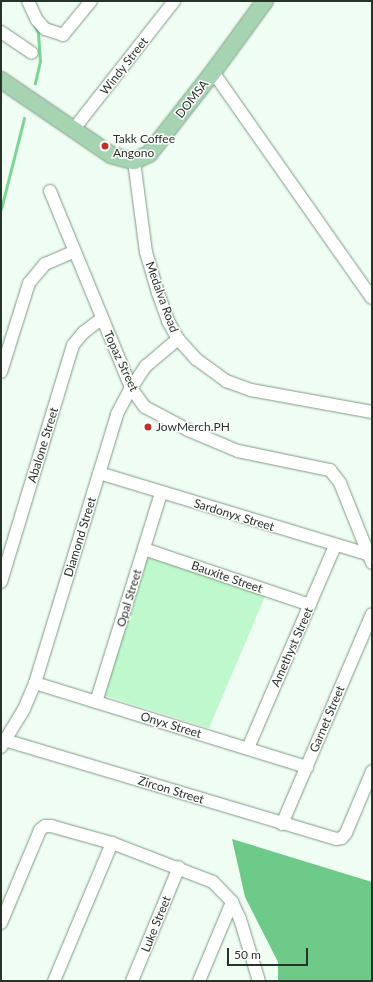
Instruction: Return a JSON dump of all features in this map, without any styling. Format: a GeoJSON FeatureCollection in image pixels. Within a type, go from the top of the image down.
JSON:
{"type":"FeatureCollection","features":[{"type":"Feature","properties":{"kind":"main road","name":"DOMSA"},"geometry":{"type":"LineString","coordinates":[[134,161],[149,154],[266,1]]}},
{"type":"Feature","properties":{"kind":"main road"},"geometry":{"type":"LineString","coordinates":[[1,80],[111,155],[134,161]]}},
{"type":"Feature","properties":{"kind":"street"},"geometry":{"type":"LineString","coordinates":[[31,3],[37,20],[45,29],[63,35],[91,1]]}},
{"type":"Feature","properties":{"kind":"street","name":"Windy Street"},"geometry":{"type":"LineString","coordinates":[[73,130],[174,1]]}},
{"type":"Feature","properties":{"kind":"street"},"geometry":{"type":"LineString","coordinates":[[1,32],[32,53]]}},
{"type":"Feature","properties":{"kind":"street"},"geometry":{"type":"LineString","coordinates":[[213,72],[372,298]]}},
{"type":"Feature","properties":{"kind":"street","name":"Medalva Road"},"geometry":{"type":"LineString","coordinates":[[134,161],[146,252],[168,321],[178,339],[196,359],[226,381],[252,390],[372,412]]}},
{"type":"Feature","properties":{"kind":"street","name":"Topaz Street"},"geometry":{"type":"LineString","coordinates":[[50,191],[73,252],[131,388],[145,407],[188,430],[238,451],[330,470],[340,483],[370,559]]}},
{"type":"Feature","properties":{"kind":"street"},"geometry":{"type":"LineString","coordinates":[[1,372],[29,283],[45,264],[73,252]]}},
{"type":"Feature","properties":{"kind":"street","name":"Abalone Street"},"geometry":{"type":"LineString","coordinates":[[1,582],[73,345],[84,332],[101,319]]}},
{"type":"Feature","properties":{"kind":"street","name":"Diamond Street"},"geometry":{"type":"LineString","coordinates":[[2,742],[24,709],[35,683],[117,414],[131,388],[146,366],[178,339]]}},
{"type":"Feature","properties":{"kind":"street","name":"Sardonyx Street"},"geometry":{"type":"LineString","coordinates":[[99,473],[335,546],[370,559]]}},
{"type":"Feature","properties":{"kind":"street","name":"Opal Street"},"geometry":{"type":"LineString","coordinates":[[96,702],[161,493]]}},
{"type":"Feature","properties":{"kind":"street","name":"Amethyst Street"},"geometry":{"type":"LineString","coordinates":[[248,748],[335,546]]}},
{"type":"Feature","properties":{"kind":"street","name":"Bauxite Street"},"geometry":{"type":"LineString","coordinates":[[144,549],[310,605]]}},
{"type":"Feature","properties":{"kind":"street","name":"Garnet Street"},"geometry":{"type":"LineString","coordinates":[[282,824],[372,614]]}},
{"type":"Feature","properties":{"kind":"street","name":"Onyx Street"},"geometry":{"type":"LineString","coordinates":[[35,683],[307,767]]}},
{"type":"Feature","properties":{"kind":"street","name":"Zircon Street"},"geometry":{"type":"LineString","coordinates":[[2,742],[336,839],[342,838],[346,833],[372,771]]}},
{"type":"Feature","properties":{"kind":"street"},"geometry":{"type":"LineString","coordinates":[[1,923],[40,830],[45,826],[112,843],[179,867],[213,882],[232,902],[240,919],[259,981]]}},
{"type":"Feature","properties":{"kind":"street"},"geometry":{"type":"LineString","coordinates":[[54,981],[112,843]]}},
{"type":"Feature","properties":{"kind":"street","name":"Luke Street"},"geometry":{"type":"LineString","coordinates":[[132,981],[179,867]]}},
{"type":"Feature","properties":{"kind":"street"},"geometry":{"type":"LineString","coordinates":[[199,981],[232,902]]}},
{"type":"Feature","properties":{"kind":"green space"},"geometry":{"type":"Polygon","coordinates":[[[145,554],[266,594],[209,728],[103,695],[145,554]]]}},
{"type":"Feature","properties":{"kind":"green space"},"geometry":{"type":"Polygon","coordinates":[[[232,839],[372,882],[372,981],[278,981],[278,962],[245,897],[232,839]]]}},
{"type":"Feature","properties":{"kind":"waterway"},"geometry":{"type":"LineString","coordinates":[[33,23],[38,33],[40,61],[35,83]]}},
{"type":"Feature","properties":{"kind":"waterway"},"geometry":{"type":"LineString","coordinates":[[1,209],[24,118]]}},
{"type":"Feature","properties":{"kind":"place","name":"Takk Coffee Angono"},"geometry":{"type":"Point","coordinates":[105,146]}},
{"type":"Feature","properties":{"kind":"place","name":"JowMerch.PH"},"geometry":{"type":"Point","coordinates":[148,427]}}]}
